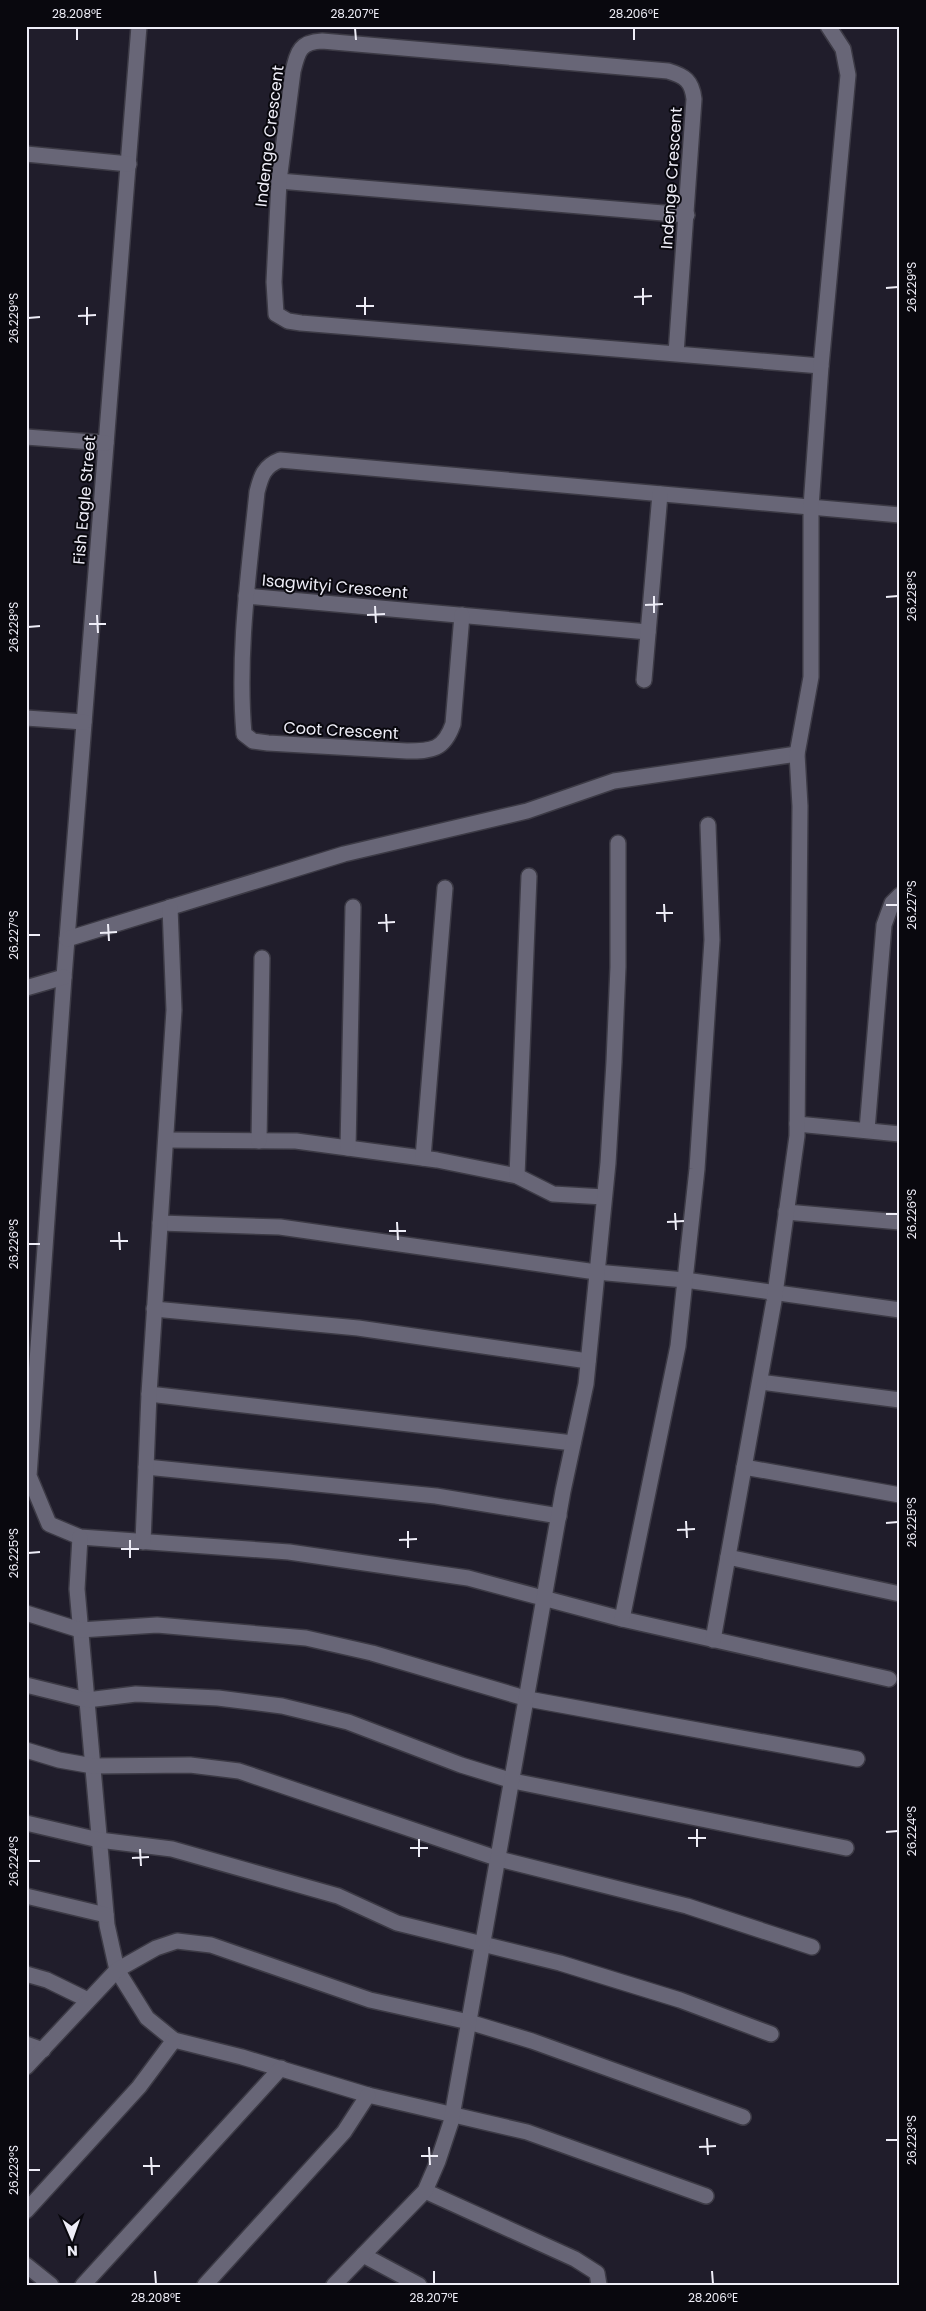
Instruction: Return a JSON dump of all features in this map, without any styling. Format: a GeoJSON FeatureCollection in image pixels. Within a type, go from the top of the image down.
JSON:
{"type":"FeatureCollection","features":[{"type":"Feature","properties":{"kind":"street","name":"Fish Eagle Street"},"geometry":{"type":"LineString","coordinates":[[28,1477],[64,977],[139,26]]}},
{"type":"Feature","properties":{"kind":"street"},"geometry":{"type":"LineString","coordinates":[[713,1640],[775,1292],[797,1124],[800,806],[797,754],[811,677],[811,507],[821,366],[848,75],[842,49],[828,26]]}},
{"type":"Feature","properties":{"kind":"street","name":"Indenge Crescent"},"geometry":{"type":"LineString","coordinates":[[676,354],[694,99],[693,88],[688,79],[668,71],[332,42],[310,42],[301,47],[296,57],[279,181],[274,302],[276,314],[288,321],[676,354],[821,366]]}},
{"type":"Feature","properties":{"kind":"street"},"geometry":{"type":"LineString","coordinates":[[26,154],[129,164]]}},
{"type":"Feature","properties":{"kind":"street"},"geometry":{"type":"LineString","coordinates":[[279,181],[686,215]]}},
{"type":"Feature","properties":{"kind":"street"},"geometry":{"type":"LineString","coordinates":[[26,437],[106,443]]}},
{"type":"Feature","properties":{"kind":"street","name":"Isagwityi Crescent"},"geometry":{"type":"LineString","coordinates":[[648,632],[246,596],[257,492],[261,476],[270,464],[280,460],[900,515]]}},
{"type":"Feature","properties":{"kind":"street"},"geometry":{"type":"LineString","coordinates":[[644,680],[660,494]]}},
{"type":"Feature","properties":{"kind":"street","name":"Coot Crescent"},"geometry":{"type":"LineString","coordinates":[[246,596],[242,691],[244,734],[253,741],[268,743],[407,751],[427,751],[441,746],[448,737],[453,724],[462,615]]}},
{"type":"Feature","properties":{"kind":"street"},"geometry":{"type":"LineString","coordinates":[[26,718],[84,722]]}},
{"type":"Feature","properties":{"kind":"street"},"geometry":{"type":"LineString","coordinates":[[68,938],[344,854],[528,811],[614,781],[797,754]]}},
{"type":"Feature","properties":{"kind":"street"},"geometry":{"type":"LineString","coordinates":[[622,1619],[678,1346],[697,1169],[712,940],[708,825]]}},
{"type":"Feature","properties":{"kind":"street"},"geometry":{"type":"LineString","coordinates":[[334,2285],[425,2191],[438,2161],[452,2113],[528,1699],[559,1516],[586,1384],[604,1197],[614,1062],[618,843]]}},
{"type":"Feature","properties":{"kind":"street"},"geometry":{"type":"LineString","coordinates":[[517,1176],[530,876]]}},
{"type":"Feature","properties":{"kind":"street"},"geometry":{"type":"LineString","coordinates":[[423,1158],[445,888]]}},
{"type":"Feature","properties":{"kind":"street"},"geometry":{"type":"LineString","coordinates":[[867,1130],[884,925],[892,903],[900,895]]}},
{"type":"Feature","properties":{"kind":"street"},"geometry":{"type":"LineString","coordinates":[[143,1542],[149,1394],[174,1010],[170,907]]}},
{"type":"Feature","properties":{"kind":"street"},"geometry":{"type":"LineString","coordinates":[[348,1148],[353,907]]}},
{"type":"Feature","properties":{"kind":"street"},"geometry":{"type":"LineString","coordinates":[[259,1141],[262,958]]}},
{"type":"Feature","properties":{"kind":"street"},"geometry":{"type":"LineString","coordinates":[[26,988],[64,977]]}},
{"type":"Feature","properties":{"kind":"street"},"geometry":{"type":"LineString","coordinates":[[797,1124],[900,1134]]}},
{"type":"Feature","properties":{"kind":"street"},"geometry":{"type":"LineString","coordinates":[[166,1140],[296,1141],[423,1158],[517,1176],[553,1194],[604,1197]]}},
{"type":"Feature","properties":{"kind":"street"},"geometry":{"type":"LineString","coordinates":[[786,1212],[900,1222]]}},
{"type":"Feature","properties":{"kind":"street"},"geometry":{"type":"LineString","coordinates":[[160,1223],[280,1228],[596,1272],[685,1280],[900,1310]]}},
{"type":"Feature","properties":{"kind":"street"},"geometry":{"type":"LineString","coordinates":[[154,1309],[358,1328],[588,1361]]}},
{"type":"Feature","properties":{"kind":"street"},"geometry":{"type":"LineString","coordinates":[[760,1382],[900,1400]]}},
{"type":"Feature","properties":{"kind":"street"},"geometry":{"type":"LineString","coordinates":[[149,1394],[574,1443]]}},
{"type":"Feature","properties":{"kind":"street"},"geometry":{"type":"LineString","coordinates":[[146,1466],[436,1496],[559,1516]]}},
{"type":"Feature","properties":{"kind":"street"},"geometry":{"type":"LineString","coordinates":[[744,1467],[900,1495]]}},
{"type":"Feature","properties":{"kind":"street"},"geometry":{"type":"LineString","coordinates":[[28,1477],[49,1524],[80,1537],[289,1552],[468,1578],[622,1619],[889,1679]]}},
{"type":"Feature","properties":{"kind":"street"},"geometry":{"type":"LineString","coordinates":[[80,1537],[77,1589],[106,1915],[117,1970],[147,2018],[174,2040],[281,2068],[368,2095],[452,2113],[527,2132],[706,2196]]}},
{"type":"Feature","properties":{"kind":"street"},"geometry":{"type":"LineString","coordinates":[[728,1557],[900,1594]]}},
{"type":"Feature","properties":{"kind":"street"},"geometry":{"type":"LineString","coordinates":[[26,1613],[80,1630],[157,1625],[306,1638],[372,1653],[528,1699],[857,1759]]}},
{"type":"Feature","properties":{"kind":"street"},"geometry":{"type":"LineString","coordinates":[[26,1685],[87,1700],[136,1694],[218,1698],[282,1706],[348,1722],[461,1765],[513,1781],[846,1848]]}},
{"type":"Feature","properties":{"kind":"street"},"geometry":{"type":"LineString","coordinates":[[26,1750],[59,1760],[93,1766],[190,1765],[239,1771],[499,1859],[686,1906],[812,1947]]}},
{"type":"Feature","properties":{"kind":"street"},"geometry":{"type":"LineString","coordinates":[[26,1823],[99,1840],[172,1849],[338,1896],[397,1923],[560,1963],[680,2000],[771,2034]]}},
{"type":"Feature","properties":{"kind":"street"},"geometry":{"type":"LineString","coordinates":[[26,1896],[106,1915]]}},
{"type":"Feature","properties":{"kind":"street"},"geometry":{"type":"LineString","coordinates":[[26,2067],[117,1970],[156,1948],[177,1942],[211,1945],[370,2000],[469,2022],[582,2058],[743,2118]]}},
{"type":"Feature","properties":{"kind":"street"},"geometry":{"type":"LineString","coordinates":[[26,1974],[47,1980],[88,2000]]}},
{"type":"Feature","properties":{"kind":"street"},"geometry":{"type":"LineString","coordinates":[[26,2211],[139,2087],[174,2040]]}},
{"type":"Feature","properties":{"kind":"street"},"geometry":{"type":"LineString","coordinates":[[26,2044],[43,2050]]}},
{"type":"Feature","properties":{"kind":"street"},"geometry":{"type":"LineString","coordinates":[[83,2285],[281,2068]]}},
{"type":"Feature","properties":{"kind":"street"},"geometry":{"type":"LineString","coordinates":[[205,2285],[344,2132],[368,2095]]}},
{"type":"Feature","properties":{"kind":"street"},"geometry":{"type":"LineString","coordinates":[[425,2191],[576,2258],[598,2274],[599,2285]]}},
{"type":"Feature","properties":{"kind":"street"},"geometry":{"type":"LineString","coordinates":[[363,2255],[418,2285]]}},
{"type":"Feature","properties":{"kind":"street"},"geometry":{"type":"LineString","coordinates":[[26,2265],[51,2285]]}}]}
